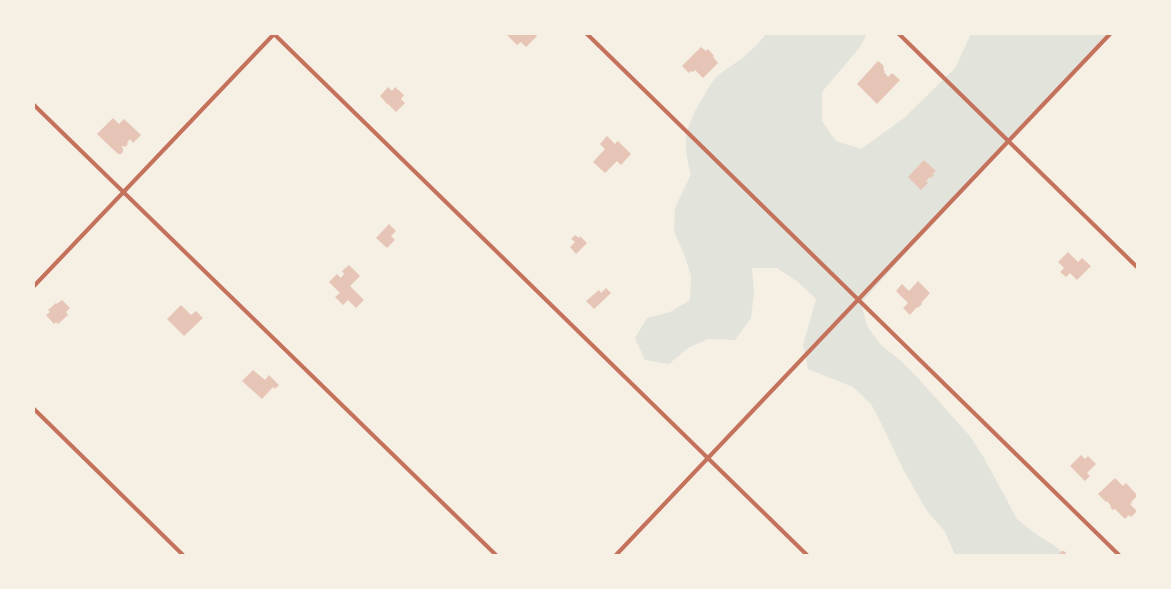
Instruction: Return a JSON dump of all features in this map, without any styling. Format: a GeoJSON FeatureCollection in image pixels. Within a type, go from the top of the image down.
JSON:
{"type":"FeatureCollection","features":[{"type":"Feature","properties":{"kind":"street"},"geometry":{"type":"LineString","coordinates":[[34,286],[274,34],[807,555]]}},
{"type":"Feature","properties":{"kind":"street"},"geometry":{"type":"LineString","coordinates":[[587,34],[1119,555]]}},
{"type":"Feature","properties":{"kind":"street"},"geometry":{"type":"LineString","coordinates":[[899,34],[1137,267]]}},
{"type":"Feature","properties":{"kind":"street"},"geometry":{"type":"LineString","coordinates":[[616,555],[1110,34]]}},
{"type":"Feature","properties":{"kind":"street"},"geometry":{"type":"LineString","coordinates":[[34,105],[496,555]]}},
{"type":"Feature","properties":{"kind":"street"},"geometry":{"type":"LineString","coordinates":[[34,409],[183,555]]}},
{"type":"Feature","properties":{"kind":"shaded area"},"geometry":{"type":"Polygon","coordinates":[[[766,34],[867,34],[860,47],[822,92],[822,121],[836,141],[861,149],[904,118],[955,68],[971,34],[1111,34],[861,303],[867,326],[881,345],[900,360],[918,378],[969,435],[983,456],[1017,519],[1066,555],[955,555],[945,532],[927,511],[903,469],[871,404],[853,387],[808,369],[803,345],[816,299],[798,282],[777,268],[752,268],[754,292],[751,318],[735,340],[708,339],[688,348],[669,364],[645,360],[635,338],[647,318],[670,312],[690,300],[691,276],[684,254],[674,232],[675,208],[691,174],[686,152],[689,125],[698,106],[715,78],[747,54],[766,34]]]}},
{"type":"Feature","properties":{"kind":"building"},"geometry":{"type":"Polygon","coordinates":[[[535,34],[537,36],[526,47],[521,42],[517,45],[507,35],[535,34]]]}},
{"type":"Feature","properties":{"kind":"building"},"geometry":{"type":"Polygon","coordinates":[[[701,47],[706,51],[708,49],[718,63],[703,78],[695,70],[689,73],[682,66],[701,47]]]}},
{"type":"Feature","properties":{"kind":"building"},"geometry":{"type":"Polygon","coordinates":[[[878,61],[883,65],[884,72],[888,77],[892,73],[900,80],[877,104],[857,84],[878,61]]]}},
{"type":"Feature","properties":{"kind":"building"},"geometry":{"type":"Polygon","coordinates":[[[388,87],[392,91],[395,87],[404,95],[401,99],[405,103],[396,112],[380,96],[388,87]]]}},
{"type":"Feature","properties":{"kind":"building"},"geometry":{"type":"Polygon","coordinates":[[[113,118],[119,124],[124,119],[141,135],[133,143],[130,139],[125,147],[122,147],[123,152],[121,154],[118,154],[97,134],[113,118]]]}},
{"type":"Feature","properties":{"kind":"building"},"geometry":{"type":"Polygon","coordinates":[[[607,136],[615,144],[618,141],[631,154],[621,165],[617,161],[605,173],[593,162],[605,149],[600,144],[607,136]]]}},
{"type":"Feature","properties":{"kind":"building"},"geometry":{"type":"Polygon","coordinates":[[[924,160],[936,171],[932,174],[934,175],[931,178],[930,177],[926,181],[928,183],[921,190],[908,177],[924,160]]]}},
{"type":"Feature","properties":{"kind":"building"},"geometry":{"type":"Polygon","coordinates":[[[389,224],[396,231],[391,236],[395,240],[387,248],[376,238],[389,224]]]}},
{"type":"Feature","properties":{"kind":"building"},"geometry":{"type":"Polygon","coordinates":[[[575,235],[579,238],[580,236],[587,243],[576,254],[570,247],[575,242],[571,239],[575,235]]]}},
{"type":"Feature","properties":{"kind":"building"},"geometry":{"type":"Polygon","coordinates":[[[1068,252],[1078,262],[1082,258],[1091,266],[1077,280],[1070,273],[1066,277],[1060,272],[1064,268],[1058,262],[1068,252]]]}},
{"type":"Feature","properties":{"kind":"building"},"geometry":{"type":"Polygon","coordinates":[[[349,265],[360,276],[350,286],[364,300],[356,308],[348,300],[343,305],[335,297],[340,293],[329,282],[337,274],[341,278],[344,274],[342,271],[349,265]]]}},
{"type":"Feature","properties":{"kind":"building"},"geometry":{"type":"Polygon","coordinates":[[[918,281],[930,293],[921,303],[922,304],[910,315],[903,308],[908,303],[896,291],[902,284],[909,291],[918,281]]]}},
{"type":"Feature","properties":{"kind":"building"},"geometry":{"type":"Polygon","coordinates":[[[606,288],[611,293],[594,309],[586,301],[599,290],[601,293],[606,288]]]}},
{"type":"Feature","properties":{"kind":"building"},"geometry":{"type":"Polygon","coordinates":[[[62,300],[70,308],[66,312],[68,315],[58,324],[56,322],[54,324],[46,315],[50,312],[48,310],[62,300]]]}},
{"type":"Feature","properties":{"kind":"building"},"geometry":{"type":"Polygon","coordinates":[[[181,305],[191,315],[196,311],[203,318],[184,336],[167,319],[181,305]]]}},
{"type":"Feature","properties":{"kind":"building"},"geometry":{"type":"Polygon","coordinates":[[[253,370],[265,380],[269,375],[279,385],[275,389],[273,387],[262,399],[242,381],[253,370]]]}},
{"type":"Feature","properties":{"kind":"building"},"geometry":{"type":"Polygon","coordinates":[[[1081,455],[1085,459],[1088,456],[1096,464],[1087,473],[1090,476],[1085,481],[1070,466],[1081,455]]]}},
{"type":"Feature","properties":{"kind":"building"},"geometry":{"type":"Polygon","coordinates":[[[1115,478],[1123,486],[1126,483],[1137,495],[1130,504],[1137,511],[1131,517],[1129,515],[1125,519],[1115,509],[1113,510],[1107,501],[1106,502],[1098,494],[1115,478]]]}},
{"type":"Feature","properties":{"kind":"building"},"geometry":{"type":"Polygon","coordinates":[[[1062,551],[1066,553],[1066,555],[1058,555],[1062,551]]]}}]}
